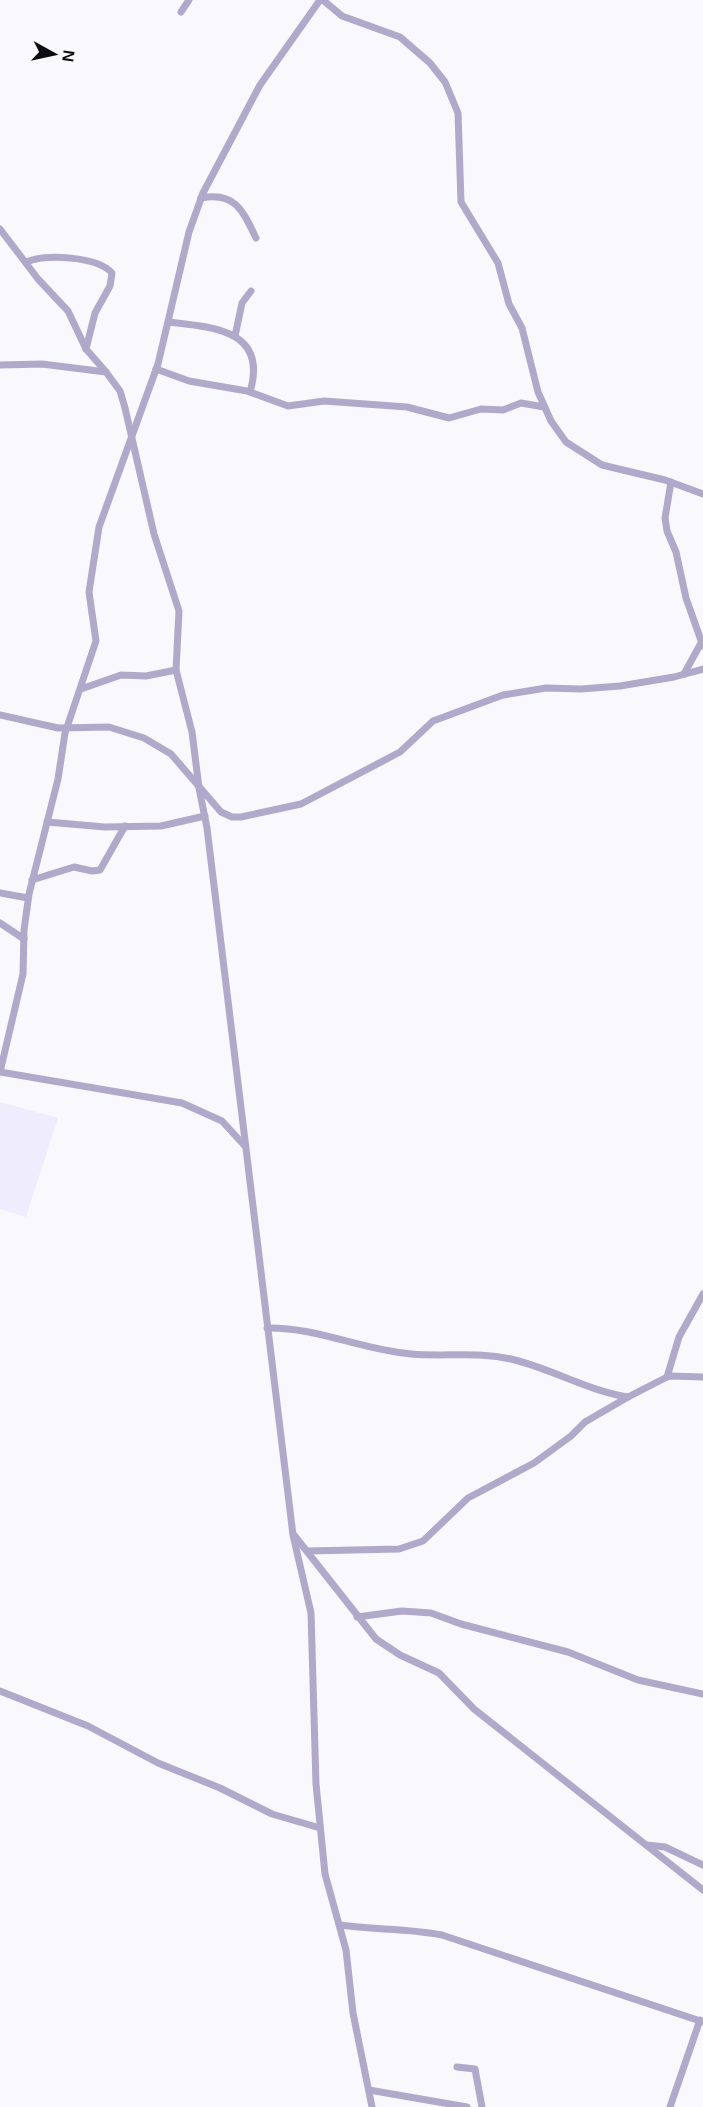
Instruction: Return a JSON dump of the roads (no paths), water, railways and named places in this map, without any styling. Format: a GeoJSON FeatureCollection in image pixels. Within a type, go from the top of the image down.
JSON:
{"type":"FeatureCollection","features":[{"type":"Feature","properties":{"kind":"street"},"geometry":{"type":"LineString","coordinates":[[181,12],[189,0]]}},
{"type":"Feature","properties":{"kind":"street"},"geometry":{"type":"LineString","coordinates":[[245,1146],[222,1121],[182,1103],[0,1072],[23,974],[24,939],[32,880],[58,779],[66,729],[96,640],[89,592],[99,527],[111,489],[132,440],[137,415],[156,369],[189,232],[201,198],[250,101],[322,0],[342,16],[400,37],[429,63],[445,82],[458,113],[461,202],[498,263],[509,304],[522,328],[538,392],[551,421],[566,442],[602,465],[671,482],[703,494]]}},
{"type":"Feature","properties":{"kind":"street"},"geometry":{"type":"LineString","coordinates":[[201,198],[216,195],[231,200],[242,212],[256,238]]}},
{"type":"Feature","properties":{"kind":"street"},"geometry":{"type":"LineString","coordinates":[[0,229],[68,311],[86,348],[120,391],[154,534],[178,604],[176,670],[192,732],[205,816],[293,1534],[311,1613],[320,1828],[325,1874],[340,1925],[372,2107]]}},
{"type":"Feature","properties":{"kind":"street"},"geometry":{"type":"LineString","coordinates":[[26,262],[51,256],[101,266],[112,273],[110,286],[94,313],[86,348]]}},
{"type":"Feature","properties":{"kind":"street"},"geometry":{"type":"LineString","coordinates":[[235,336],[242,303],[251,291]]}},
{"type":"Feature","properties":{"kind":"street"},"geometry":{"type":"LineString","coordinates":[[169,322],[216,329],[243,341],[254,359],[254,375],[250,392]]}},
{"type":"Feature","properties":{"kind":"street"},"geometry":{"type":"LineString","coordinates":[[0,365],[42,364],[106,372]]}},
{"type":"Feature","properties":{"kind":"street"},"geometry":{"type":"LineString","coordinates":[[156,369],[189,381],[250,392],[288,406],[324,401],[407,407],[442,418],[456,417],[481,409],[503,410],[521,403],[544,407]]}},
{"type":"Feature","properties":{"kind":"street"},"geometry":{"type":"LineString","coordinates":[[671,482],[665,518],[666,531],[676,552],[686,598],[702,644],[683,675]]}},
{"type":"Feature","properties":{"kind":"street"},"geometry":{"type":"LineString","coordinates":[[0,715],[66,729],[101,726],[144,738],[171,754],[221,812],[232,817],[287,809],[321,795],[406,747],[421,729],[433,721],[503,695],[531,689],[620,686],[683,675],[703,669]]}},
{"type":"Feature","properties":{"kind":"street"},"geometry":{"type":"LineString","coordinates":[[81,689],[121,675],[146,676],[176,670]]}},
{"type":"Feature","properties":{"kind":"street"},"geometry":{"type":"LineString","coordinates":[[47,822],[165,826],[205,816]]}},
{"type":"Feature","properties":{"kind":"street"},"geometry":{"type":"LineString","coordinates":[[32,880],[74,867],[92,872],[100,870],[108,860],[125,826]]}},
{"type":"Feature","properties":{"kind":"street"},"geometry":{"type":"LineString","coordinates":[[0,893],[28,898]]}},
{"type":"Feature","properties":{"kind":"street"},"geometry":{"type":"LineString","coordinates":[[0,923],[24,939]]}},
{"type":"Feature","properties":{"kind":"street"},"geometry":{"type":"LineString","coordinates":[[667,1377],[679,1337],[703,1294]]}},
{"type":"Feature","properties":{"kind":"street"},"geometry":{"type":"LineString","coordinates":[[267,1328],[297,1330],[411,1354],[480,1353],[523,1362],[588,1386],[628,1397]]}},
{"type":"Feature","properties":{"kind":"street"},"geometry":{"type":"LineString","coordinates":[[307,1551],[399,1548],[423,1541],[468,1498],[534,1463],[571,1436],[585,1422],[667,1377],[703,1377]]}},
{"type":"Feature","properties":{"kind":"street"},"geometry":{"type":"LineString","coordinates":[[293,1534],[357,1617],[389,1648],[439,1673],[474,1710],[703,1890]]}},
{"type":"Feature","properties":{"kind":"street"},"geometry":{"type":"LineString","coordinates":[[357,1617],[402,1611],[430,1613],[464,1625],[568,1652],[638,1680],[703,1694]]}},
{"type":"Feature","properties":{"kind":"street"},"geometry":{"type":"LineString","coordinates":[[0,1692],[88,1726],[158,1763],[220,1788],[272,1815],[320,1828]]}},
{"type":"Feature","properties":{"kind":"street"},"geometry":{"type":"LineString","coordinates":[[646,1844],[665,1847],[703,1865]]}},
{"type":"Feature","properties":{"kind":"street"},"geometry":{"type":"LineString","coordinates":[[340,1925],[371,1930],[408,1929],[442,1935],[702,2020],[670,2107]]}},
{"type":"Feature","properties":{"kind":"street"},"geometry":{"type":"LineString","coordinates":[[458,2067],[475,2069],[482,2107]]}},
{"type":"Feature","properties":{"kind":"street"},"geometry":{"type":"LineString","coordinates":[[369,2090],[467,2107]]}}]}
